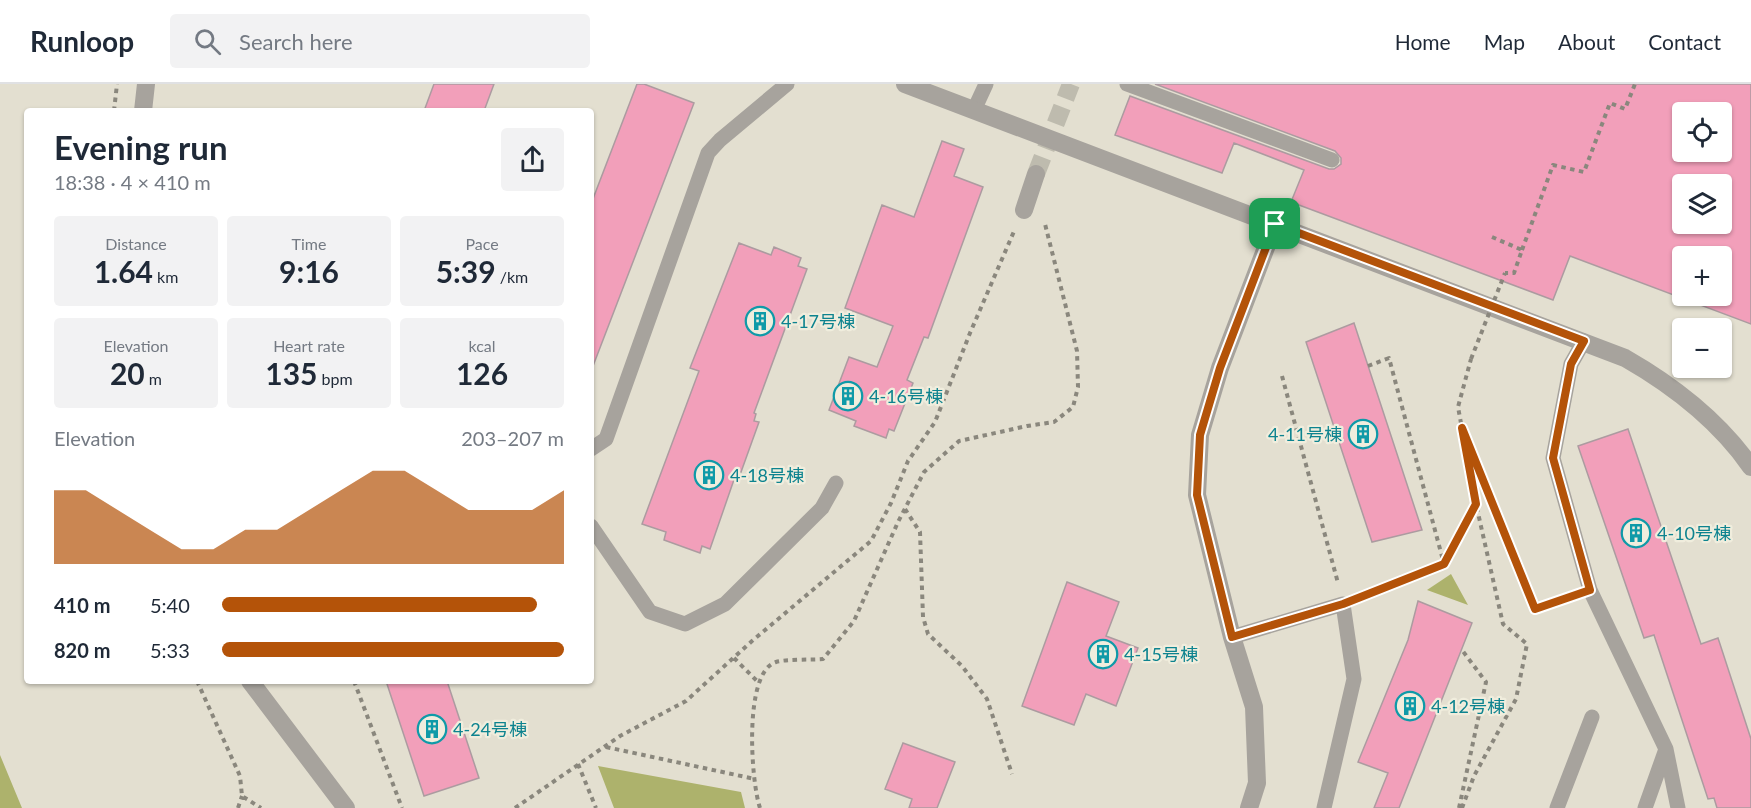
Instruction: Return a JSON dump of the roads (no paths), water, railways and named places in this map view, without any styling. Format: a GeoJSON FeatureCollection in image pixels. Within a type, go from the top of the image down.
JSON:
{"type":"FeatureCollection","features":[{"type":"Feature","properties":{"kind":"street"},"geometry":{"type":"LineString","coordinates":[[143,108],[146,84]]}},
{"type":"Feature","properties":{"kind":"street"},"geometry":{"type":"LineString","coordinates":[[905,84],[1625,358],[1660,378],[1694,405],[1738,448],[1751,467]]}},
{"type":"Feature","properties":{"kind":"street"},"geometry":{"type":"LineString","coordinates":[[1024,210],[1036,174]]}},
{"type":"Feature","properties":{"kind":"street"},"geometry":{"type":"LineString","coordinates":[[1249,808],[1257,783],[1254,707],[1232,637],[1197,495],[1200,435],[1220,368],[1275,224]]}},
{"type":"Feature","properties":{"kind":"street"},"geometry":{"type":"LineString","coordinates":[[252,684],[346,808]]}},
{"type":"Feature","properties":{"kind":"lane"},"geometry":{"type":"LineString","coordinates":[[594,447],[606,439],[708,153],[720,140],[787,84]]}},
{"type":"Feature","properties":{"kind":"lane"},"geometry":{"type":"LineString","coordinates":[[974,110],[986,84]]}},
{"type":"Feature","properties":{"kind":"lane"},"geometry":{"type":"LineString","coordinates":[[1127,84],[1332,160]]}},
{"type":"Feature","properties":{"kind":"lane"},"geometry":{"type":"LineString","coordinates":[[1584,341],[1571,364],[1553,458],[1590,590],[1666,749],[1678,808]]}},
{"type":"Feature","properties":{"kind":"lane"},"geometry":{"type":"LineString","coordinates":[[594,530],[650,612],[685,624],[725,604],[822,508],[836,483]]}},
{"type":"Feature","properties":{"kind":"lane"},"geometry":{"type":"LineString","coordinates":[[1232,637],[1343,604],[1354,679],[1324,808]]}},
{"type":"Feature","properties":{"kind":"lane"},"geometry":{"type":"LineString","coordinates":[[1557,808],[1592,717]]}},
{"type":"Feature","properties":{"kind":"lane"},"geometry":{"type":"LineString","coordinates":[[1645,808],[1666,749]]}},
{"type":"Feature","properties":{"kind":"tunnel"},"geometry":{"type":"LineString","coordinates":[[1036,174],[1071,84]]}},
{"type":"Feature","properties":{"kind":"place","name":"4-17号棟"},"geometry":{"type":"Point","coordinates":[760,321]}},
{"type":"Feature","properties":{"kind":"place","name":"4-16号棟"},"geometry":{"type":"Point","coordinates":[848,396]}},
{"type":"Feature","properties":{"kind":"place","name":"4-11号棟"},"geometry":{"type":"Point","coordinates":[1363,434]}},
{"type":"Feature","properties":{"kind":"place","name":"4-18号棟"},"geometry":{"type":"Point","coordinates":[709,475]}},
{"type":"Feature","properties":{"kind":"place","name":"4-10号棟"},"geometry":{"type":"Point","coordinates":[1636,533]}},
{"type":"Feature","properties":{"kind":"place","name":"4-15号棟"},"geometry":{"type":"Point","coordinates":[1103,654]}},
{"type":"Feature","properties":{"kind":"place","name":"4-12号棟"},"geometry":{"type":"Point","coordinates":[1410,706]}},
{"type":"Feature","properties":{"kind":"place","name":"4-24号棟"},"geometry":{"type":"Point","coordinates":[432,729]}}]}
